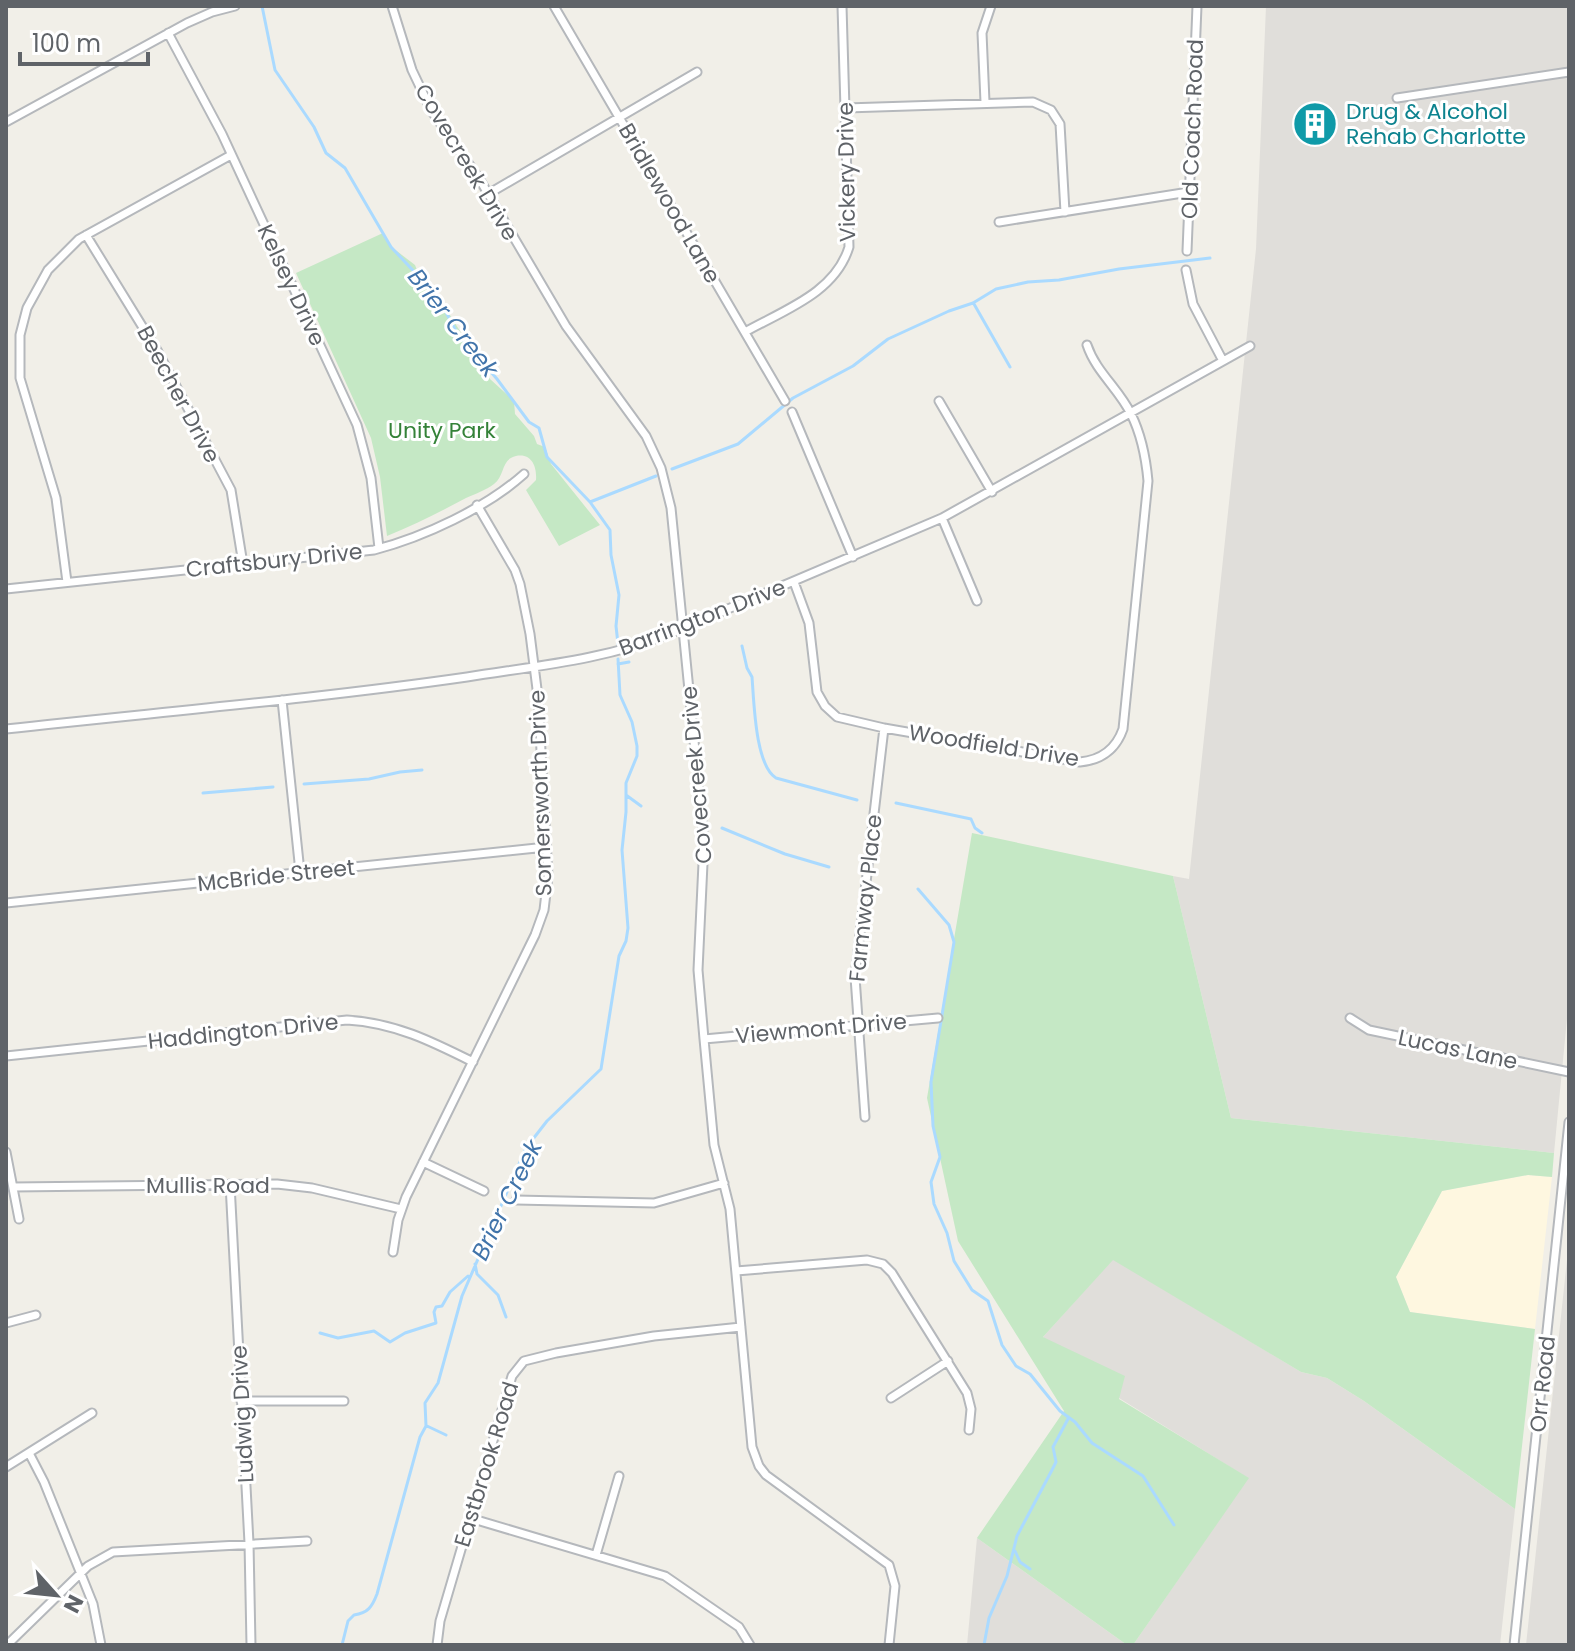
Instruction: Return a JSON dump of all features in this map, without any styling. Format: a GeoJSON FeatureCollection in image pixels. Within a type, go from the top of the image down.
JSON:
{"type":"FeatureCollection","features":[{"type":"Feature","properties":{"kind":"street"},"geometry":{"type":"LineString","coordinates":[[6,122],[211,9],[235,6]]}},
{"type":"Feature","properties":{"kind":"street","name":"Covecreek Drive"},"geometry":{"type":"LineString","coordinates":[[392,6],[418,83],[445,132],[488,194],[566,326],[646,436],[656,456],[671,508],[704,842],[698,970],[714,1145],[730,1209],[752,1447],[759,1466],[774,1483],[889,1565],[895,1586],[889,1645]]}},
{"type":"Feature","properties":{"kind":"street","name":"Bridlewood Lane"},"geometry":{"type":"LineString","coordinates":[[554,6],[785,401]]}},
{"type":"Feature","properties":{"kind":"street","name":"Vickery Drive"},"geometry":{"type":"LineString","coordinates":[[745,332],[821,289],[835,276],[845,259],[850,235],[842,6]]}},
{"type":"Feature","properties":{"kind":"street"},"geometry":{"type":"LineString","coordinates":[[985,102],[982,33],[991,6]]}},
{"type":"Feature","properties":{"kind":"street","name":"Old Coach Road"},"geometry":{"type":"LineString","coordinates":[[1187,251],[1197,6]]}},
{"type":"Feature","properties":{"kind":"street","name":"Kelsey Drive"},"geometry":{"type":"LineString","coordinates":[[168,33],[231,155],[363,441],[371,478],[379,548]]}},
{"type":"Feature","properties":{"kind":"street"},"geometry":{"type":"LineString","coordinates":[[488,194],[697,72]]}},
{"type":"Feature","properties":{"kind":"street"},"geometry":{"type":"LineString","coordinates":[[1397,98],[1569,72]]}},
{"type":"Feature","properties":{"kind":"street"},"geometry":{"type":"LineString","coordinates":[[846,108],[1037,102],[1056,116],[1061,132],[1065,212]]}},
{"type":"Feature","properties":{"kind":"street"},"geometry":{"type":"LineString","coordinates":[[67,582],[56,498],[24,395],[19,354],[24,317],[41,279],[59,256],[86,235],[231,155]]}},
{"type":"Feature","properties":{"kind":"street"},"geometry":{"type":"LineString","coordinates":[[999,222],[1189,192]]}},
{"type":"Feature","properties":{"kind":"street","name":"Beecher Drive"},"geometry":{"type":"LineString","coordinates":[[86,235],[158,352],[231,490],[243,564]]}},
{"type":"Feature","properties":{"kind":"street"},"geometry":{"type":"LineString","coordinates":[[1186,270],[1193,304],[1223,361]]}},
{"type":"Feature","properties":{"kind":"street","name":"Woodfield Drive"},"geometry":{"type":"LineString","coordinates":[[794,582],[809,623],[817,692],[837,717],[1080,762],[1102,756],[1118,740],[1123,729],[1148,501],[1147,465],[1131,413],[1096,367],[1087,345]]}},
{"type":"Feature","properties":{"kind":"street","name":"Barrington Drive"},"geometry":{"type":"LineString","coordinates":[[6,729],[400,687],[618,651],[683,628],[942,518],[1250,346]]}},
{"type":"Feature","properties":{"kind":"street"},"geometry":{"type":"LineString","coordinates":[[939,401],[992,492]]}},
{"type":"Feature","properties":{"kind":"street"},"geometry":{"type":"LineString","coordinates":[[792,412],[853,557]]}},
{"type":"Feature","properties":{"kind":"street","name":"Craftsbury Drive"},"geometry":{"type":"LineString","coordinates":[[6,589],[379,548],[418,535],[477,505],[509,487],[524,474]]}},
{"type":"Feature","properties":{"kind":"street","name":"Somersworth Drive"},"geometry":{"type":"LineString","coordinates":[[393,1252],[401,1209],[538,927],[547,893],[542,760],[534,667],[520,584],[477,505]]}},
{"type":"Feature","properties":{"kind":"street"},"geometry":{"type":"LineString","coordinates":[[942,518],[977,601]]}},
{"type":"Feature","properties":{"kind":"street"},"geometry":{"type":"LineString","coordinates":[[282,700],[300,872]]}},
{"type":"Feature","properties":{"kind":"street","name":"Farmway Place"},"geometry":{"type":"LineString","coordinates":[[865,1117],[858,1024],[857,952],[884,728]]}},
{"type":"Feature","properties":{"kind":"street","name":"McBride Street"},"geometry":{"type":"LineString","coordinates":[[6,903],[546,847]]}},
{"type":"Feature","properties":{"kind":"street","name":"Viewmont Drive"},"geometry":{"type":"LineString","coordinates":[[704,1039],[938,1018]]}},
{"type":"Feature","properties":{"kind":"street","name":"Lucas Lane"},"geometry":{"type":"LineString","coordinates":[[1350,1018],[1369,1030],[1569,1072]]}},
{"type":"Feature","properties":{"kind":"street","name":"Haddington Drive"},"geometry":{"type":"LineString","coordinates":[[6,1056],[347,1020],[403,1029],[473,1062]]}},
{"type":"Feature","properties":{"kind":"street","name":"Orr Road"},"geometry":{"type":"LineString","coordinates":[[1514,1645],[1569,1122]]}},
{"type":"Feature","properties":{"kind":"street"},"geometry":{"type":"LineString","coordinates":[[6,1152],[19,1219]]}},
{"type":"Feature","properties":{"kind":"street"},"geometry":{"type":"LineString","coordinates":[[423,1162],[484,1191]]}},
{"type":"Feature","properties":{"kind":"street"},"geometry":{"type":"LineString","coordinates":[[516,1200],[654,1203],[724,1183]]}},
{"type":"Feature","properties":{"kind":"street","name":"Ludwig Drive"},"geometry":{"type":"LineString","coordinates":[[230,1184],[249,1543],[251,1645]]}},
{"type":"Feature","properties":{"kind":"street","name":"Mullis Road"},"geometry":{"type":"LineString","coordinates":[[13,1187],[277,1184],[312,1188],[401,1209]]}},
{"type":"Feature","properties":{"kind":"street"},"geometry":{"type":"LineString","coordinates":[[736,1271],[867,1260],[883,1264],[892,1273],[969,1399],[969,1430]]}},
{"type":"Feature","properties":{"kind":"street"},"geometry":{"type":"LineString","coordinates":[[6,1323],[36,1315]]}},
{"type":"Feature","properties":{"kind":"street","name":"Eastbrook Road"},"geometry":{"type":"LineString","coordinates":[[437,1645],[440,1621],[512,1376],[524,1361],[654,1336],[741,1327]]}},
{"type":"Feature","properties":{"kind":"street"},"geometry":{"type":"LineString","coordinates":[[891,1398],[948,1361]]}},
{"type":"Feature","properties":{"kind":"street"},"geometry":{"type":"LineString","coordinates":[[241,1401],[344,1401]]}},
{"type":"Feature","properties":{"kind":"street"},"geometry":{"type":"LineString","coordinates":[[6,1467],[92,1413]]}},
{"type":"Feature","properties":{"kind":"street"},"geometry":{"type":"LineString","coordinates":[[29,1453],[81,1572],[93,1604],[101,1645]]}},
{"type":"Feature","properties":{"kind":"street"},"geometry":{"type":"LineString","coordinates":[[596,1555],[619,1476]]}},
{"type":"Feature","properties":{"kind":"street"},"geometry":{"type":"LineString","coordinates":[[470,1518],[659,1573],[739,1627],[750,1645]]}},
{"type":"Feature","properties":{"kind":"street"},"geometry":{"type":"LineString","coordinates":[[7,1645],[99,1558],[128,1550],[307,1541]]}},
{"type":"Feature","properties":{"kind":"shaded area"},"geometry":{"type":"Polygon","coordinates":[[[1266,6],[1569,6],[1569,998],[1554,1153],[1231,1118],[1173,876],[1189,879],[1256,249],[1266,6]]]}},
{"type":"Feature","properties":{"kind":"shaded area"},"geometry":{"type":"Polygon","coordinates":[[[1528,1175],[1552,1177],[1535,1329],[1410,1312],[1396,1277],[1442,1191],[1528,1175]]]}},
{"type":"Feature","properties":{"kind":"shaded area"},"geometry":{"type":"Polygon","coordinates":[[[1569,1241],[1569,1645],[1526,1645],[1569,1241]]]}},
{"type":"Feature","properties":{"kind":"shaded area"},"geometry":{"type":"Polygon","coordinates":[[[1113,1259],[1301,1372],[1327,1378],[1364,1401],[1515,1509],[1500,1645],[1133,1645],[1248,1478],[1119,1398],[1043,1337],[1113,1259]]]}},
{"type":"Feature","properties":{"kind":"shaded area"},"geometry":{"type":"Polygon","coordinates":[[[977,1538],[1127,1645],[967,1645],[977,1538]]]}},
{"type":"Feature","properties":{"kind":"green space","name":"Unity Park"},"geometry":{"type":"Polygon","coordinates":[[[383,233],[389,245],[415,265],[490,379],[514,401],[515,414],[537,444],[545,447],[551,464],[600,525],[559,546],[526,490],[536,480],[536,470],[530,459],[516,456],[508,461],[491,486],[387,536],[380,477],[371,438],[296,273],[383,233]]]}},
{"type":"Feature","properties":{"kind":"green space"},"geometry":{"type":"Polygon","coordinates":[[[972,833],[1173,876],[1231,1118],[1554,1153],[1552,1177],[1528,1175],[1442,1191],[1396,1277],[1410,1312],[1535,1329],[1515,1509],[1327,1378],[1301,1372],[1113,1260],[1043,1337],[1125,1376],[1119,1399],[1249,1478],[1133,1645],[1127,1645],[977,1538],[1064,1411],[958,1241],[927,1098],[972,833]]]}},
{"type":"Feature","properties":{"kind":"waterway","name":"Brier Creek"},"geometry":{"type":"LineString","coordinates":[[262,6],[275,70],[314,127],[326,153],[345,168],[391,247],[438,297],[457,333],[529,422],[539,428],[547,457],[590,502],[610,530],[611,555],[619,595],[618,644]]}},
{"type":"Feature","properties":{"kind":"waterway"},"geometry":{"type":"LineString","coordinates":[[672,469],[738,444],[793,398],[853,366],[888,339],[973,303],[996,289],[1210,258]]}},
{"type":"Feature","properties":{"kind":"waterway"},"geometry":{"type":"LineString","coordinates":[[974,304],[1010,367]]}},
{"type":"Feature","properties":{"kind":"waterway"},"geometry":{"type":"LineString","coordinates":[[590,502],[656,476]]}},
{"type":"Feature","properties":{"kind":"waterway"},"geometry":{"type":"LineString","coordinates":[[742,646],[752,677],[760,747],[769,771],[776,778],[857,800]]}},
{"type":"Feature","properties":{"kind":"waterway","name":"Brier Creek"},"geometry":{"type":"LineString","coordinates":[[342,1645],[348,1621],[369,1609],[377,1594],[420,1437],[426,1426],[425,1403],[438,1383],[462,1296],[526,1148],[547,1121],[601,1069],[619,956],[628,928],[622,850],[626,783],[637,756],[632,722],[620,695],[618,659]]}},
{"type":"Feature","properties":{"kind":"waterway"},"geometry":{"type":"LineString","coordinates":[[618,664],[629,662]]}},
{"type":"Feature","properties":{"kind":"waterway"},"geometry":{"type":"LineString","coordinates":[[304,784],[369,779],[422,770]]}},
{"type":"Feature","properties":{"kind":"waterway"},"geometry":{"type":"LineString","coordinates":[[203,793],[273,787]]}},
{"type":"Feature","properties":{"kind":"waterway"},"geometry":{"type":"LineString","coordinates":[[626,795],[641,806]]}},
{"type":"Feature","properties":{"kind":"waterway"},"geometry":{"type":"LineString","coordinates":[[896,803],[971,819],[975,828],[982,833]]}},
{"type":"Feature","properties":{"kind":"waterway"},"geometry":{"type":"LineString","coordinates":[[722,828],[785,854],[829,867]]}},
{"type":"Feature","properties":{"kind":"waterway"},"geometry":{"type":"LineString","coordinates":[[918,889],[949,925],[954,942],[931,1082],[933,1126],[940,1157],[931,1182],[934,1204],[947,1233],[954,1261],[972,1290],[988,1301],[1002,1345],[1016,1366],[1030,1374],[1060,1411],[1075,1422],[1092,1443],[1143,1476],[1174,1525]]}},
{"type":"Feature","properties":{"kind":"waterway"},"geometry":{"type":"LineString","coordinates":[[475,1264],[477,1274],[498,1295],[506,1317]]}},
{"type":"Feature","properties":{"kind":"waterway"},"geometry":{"type":"LineString","coordinates":[[320,1333],[338,1338],[374,1331],[390,1342],[405,1333],[436,1323],[436,1307],[442,1306],[450,1292],[468,1276]]}},
{"type":"Feature","properties":{"kind":"waterway"},"geometry":{"type":"LineString","coordinates":[[984,1645],[989,1618],[1007,1576],[1017,1536],[1056,1462],[1053,1447],[1068,1419]]}},
{"type":"Feature","properties":{"kind":"waterway"},"geometry":{"type":"LineString","coordinates":[[427,1426],[446,1435]]}},
{"type":"Feature","properties":{"kind":"waterway"},"geometry":{"type":"LineString","coordinates":[[1015,1551],[1020,1562],[1030,1569]]}},
{"type":"Feature","properties":{"kind":"place","name":"Drug & Alcohol Rehab Charlotte"},"geometry":{"type":"Point","coordinates":[1315,124]}}]}
